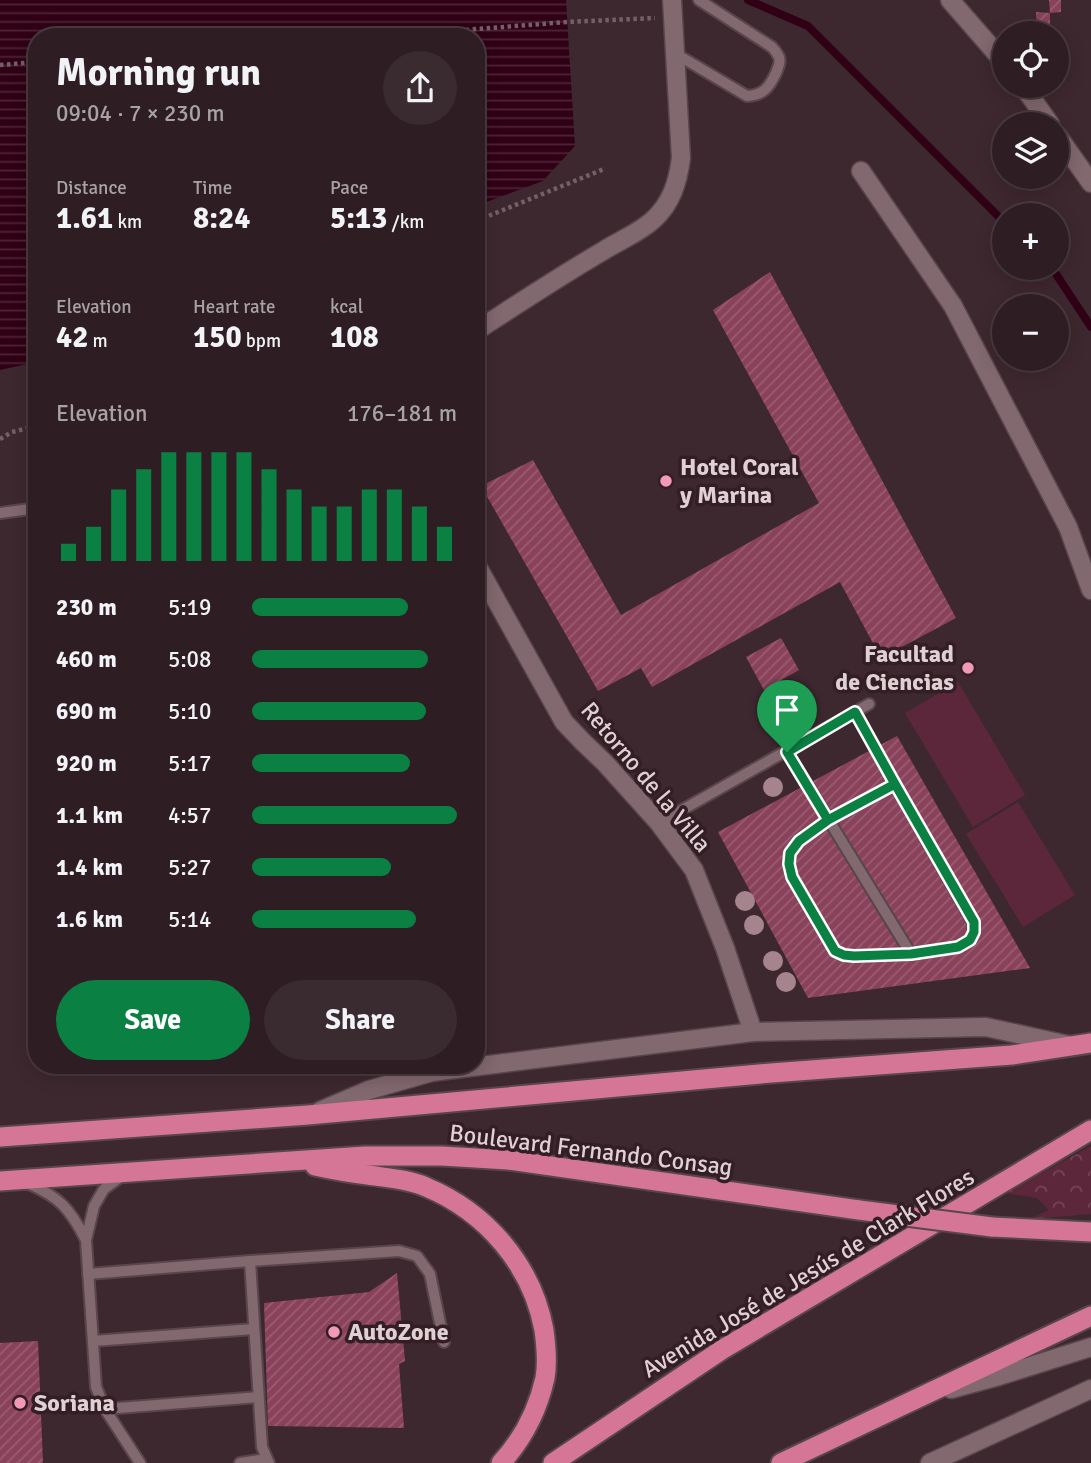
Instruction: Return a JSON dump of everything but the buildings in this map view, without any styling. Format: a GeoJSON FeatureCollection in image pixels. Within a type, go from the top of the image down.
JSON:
{"type":"FeatureCollection","features":[{"type":"Feature","properties":{"kind":"highway","name":"Boulevard Fernando Consag"},"geometry":{"type":"LineString","coordinates":[[0,1137],[309,1115],[771,1073],[1012,1055],[1081,1045]]}},
{"type":"Feature","properties":{"kind":"highway","name":"Avenida José de Jesús de Clark Flores"},"geometry":{"type":"LineString","coordinates":[[553,1463],[723,1349],[1091,1130]]}},
{"type":"Feature","properties":{"kind":"highway","name":"Boulevard Fernando Consag"},"geometry":{"type":"LineString","coordinates":[[5,1181],[365,1156],[508,1160],[992,1227],[1091,1232]]}},
{"type":"Feature","properties":{"kind":"highway"},"geometry":{"type":"LineString","coordinates":[[290,1161],[425,1186],[482,1221],[504,1243],[528,1281],[542,1317],[547,1358],[545,1377],[528,1426],[502,1463]]}},
{"type":"Feature","properties":{"kind":"highway"},"geometry":{"type":"LineString","coordinates":[[781,1463],[1091,1315]]}},
{"type":"Feature","properties":{"kind":"street"},"geometry":{"type":"LineString","coordinates":[[950,0],[992,48]]}},
{"type":"Feature","properties":{"kind":"street"},"geometry":{"type":"LineString","coordinates":[[485,325],[634,234],[654,220],[669,201],[678,180],[681,158],[673,8]]}},
{"type":"Feature","properties":{"kind":"street"},"geometry":{"type":"LineString","coordinates":[[1069,152],[1091,183]]}},
{"type":"Feature","properties":{"kind":"street"},"geometry":{"type":"LineString","coordinates":[[861,171],[953,306],[1068,527],[1091,590]]}},
{"type":"Feature","properties":{"kind":"street","name":"Retorno de la Villa"},"geometry":{"type":"LineString","coordinates":[[485,580],[564,722],[659,823],[694,870],[725,948],[753,1032]]}},
{"type":"Feature","properties":{"kind":"street"},"geometry":{"type":"LineString","coordinates":[[485,1065],[753,1032],[986,1027],[1081,1045]]}},
{"type":"Feature","properties":{"kind":"street"},"geometry":{"type":"LineString","coordinates":[[309,1115],[369,1090],[425,1074]]}},
{"type":"Feature","properties":{"kind":"street"},"geometry":{"type":"LineString","coordinates":[[921,1396],[999,1376],[1091,1347]]}},
{"type":"Feature","properties":{"kind":"street"},"geometry":{"type":"LineString","coordinates":[[930,1463],[1091,1389]]}},
{"type":"Feature","properties":{"kind":"lane"},"geometry":{"type":"LineString","coordinates":[[676,54],[747,96],[756,95],[771,86],[780,58],[772,47],[699,0]]}},
{"type":"Feature","properties":{"kind":"lane"},"geometry":{"type":"LineString","coordinates":[[0,513],[28,509]]}},
{"type":"Feature","properties":{"kind":"lane"},"geometry":{"type":"LineString","coordinates":[[659,823],[869,704]]}},
{"type":"Feature","properties":{"kind":"lane"},"geometry":{"type":"LineString","coordinates":[[855,712],[974,922],[974,932],[970,940],[958,947],[911,954],[844,955],[835,951],[792,877],[790,853],[799,841],[828,820],[895,784]]}},
{"type":"Feature","properties":{"kind":"lane"},"geometry":{"type":"LineString","coordinates":[[787,752],[911,954]]}},
{"type":"Feature","properties":{"kind":"lane"},"geometry":{"type":"LineString","coordinates":[[125,1173],[104,1189],[94,1206],[86,1240],[96,1387],[105,1409],[140,1463]]}},
{"type":"Feature","properties":{"kind":"lane"},"geometry":{"type":"LineString","coordinates":[[5,1181],[28,1183],[55,1197],[66,1206],[86,1240]]}},
{"type":"Feature","properties":{"kind":"lane"},"geometry":{"type":"LineString","coordinates":[[88,1273],[399,1251],[417,1256],[430,1274],[444,1342]]}},
{"type":"Feature","properties":{"kind":"lane"},"geometry":{"type":"LineString","coordinates":[[240,1463],[267,1461],[262,1447],[250,1261]]}},
{"type":"Feature","properties":{"kind":"lane"},"geometry":{"type":"LineString","coordinates":[[93,1341],[254,1329]]}},
{"type":"Feature","properties":{"kind":"lane"},"geometry":{"type":"LineString","coordinates":[[105,1409],[258,1397]]}},
{"type":"Feature","properties":{"kind":"path"},"geometry":{"type":"LineString","coordinates":[[485,28],[567,22],[673,8]]}},
{"type":"Feature","properties":{"kind":"path"},"geometry":{"type":"LineString","coordinates":[[0,65],[28,63]]}},
{"type":"Feature","properties":{"kind":"path"},"geometry":{"type":"LineString","coordinates":[[485,217],[604,169]]}},
{"type":"Feature","properties":{"kind":"path"},"geometry":{"type":"LineString","coordinates":[[0,439],[12,432],[28,428]]}},
{"type":"Feature","properties":{"kind":"green space"},"geometry":{"type":"Polygon","coordinates":[[[958,682],[1025,795],[973,827],[905,713],[958,682]]]}},
{"type":"Feature","properties":{"kind":"green space"},"geometry":{"type":"Polygon","coordinates":[[[1018,802],[1075,895],[1023,927],[966,834],[1018,802]]]}},
{"type":"Feature","properties":{"kind":"green space"},"geometry":{"type":"Polygon","coordinates":[[[1091,1146],[1091,1214],[1029,1219],[1049,1210],[1037,1198],[1006,1193],[1091,1146]]]}},
{"type":"Feature","properties":{"kind":"shaded area"},"geometry":{"type":"Polygon","coordinates":[[[0,0],[566,0],[575,146],[543,181],[485,203],[485,28],[28,28],[28,364],[0,370],[0,0]]]}},
{"type":"Feature","properties":{"kind":"waterway"},"geometry":{"type":"LineString","coordinates":[[748,0],[808,26],[992,210]]}},
{"type":"Feature","properties":{"kind":"waterway"},"geometry":{"type":"LineString","coordinates":[[1060,280],[1091,327]]}},
{"type":"Feature","properties":{"kind":"place","name":"Hotel Coral y Marina"},"geometry":{"type":"Point","coordinates":[666,481]}},
{"type":"Feature","properties":{"kind":"place","name":"Facultad de Ciencias"},"geometry":{"type":"Point","coordinates":[968,668]}},
{"type":"Feature","properties":{"kind":"place","name":"AutoZone"},"geometry":{"type":"Point","coordinates":[334,1332]}},
{"type":"Feature","properties":{"kind":"place","name":"Soriana"},"geometry":{"type":"Point","coordinates":[20,1403]}},
{"type":"Feature","properties":{"kind":"route"},"geometry":{"type":"LineString","coordinates":[[787,752],[828,820],[895,784],[974,922],[974,932],[970,940],[958,947],[911,954],[854,956],[835,951],[792,877],[790,853],[799,841],[828,820],[895,784],[855,712],[787,752]]}}]}
